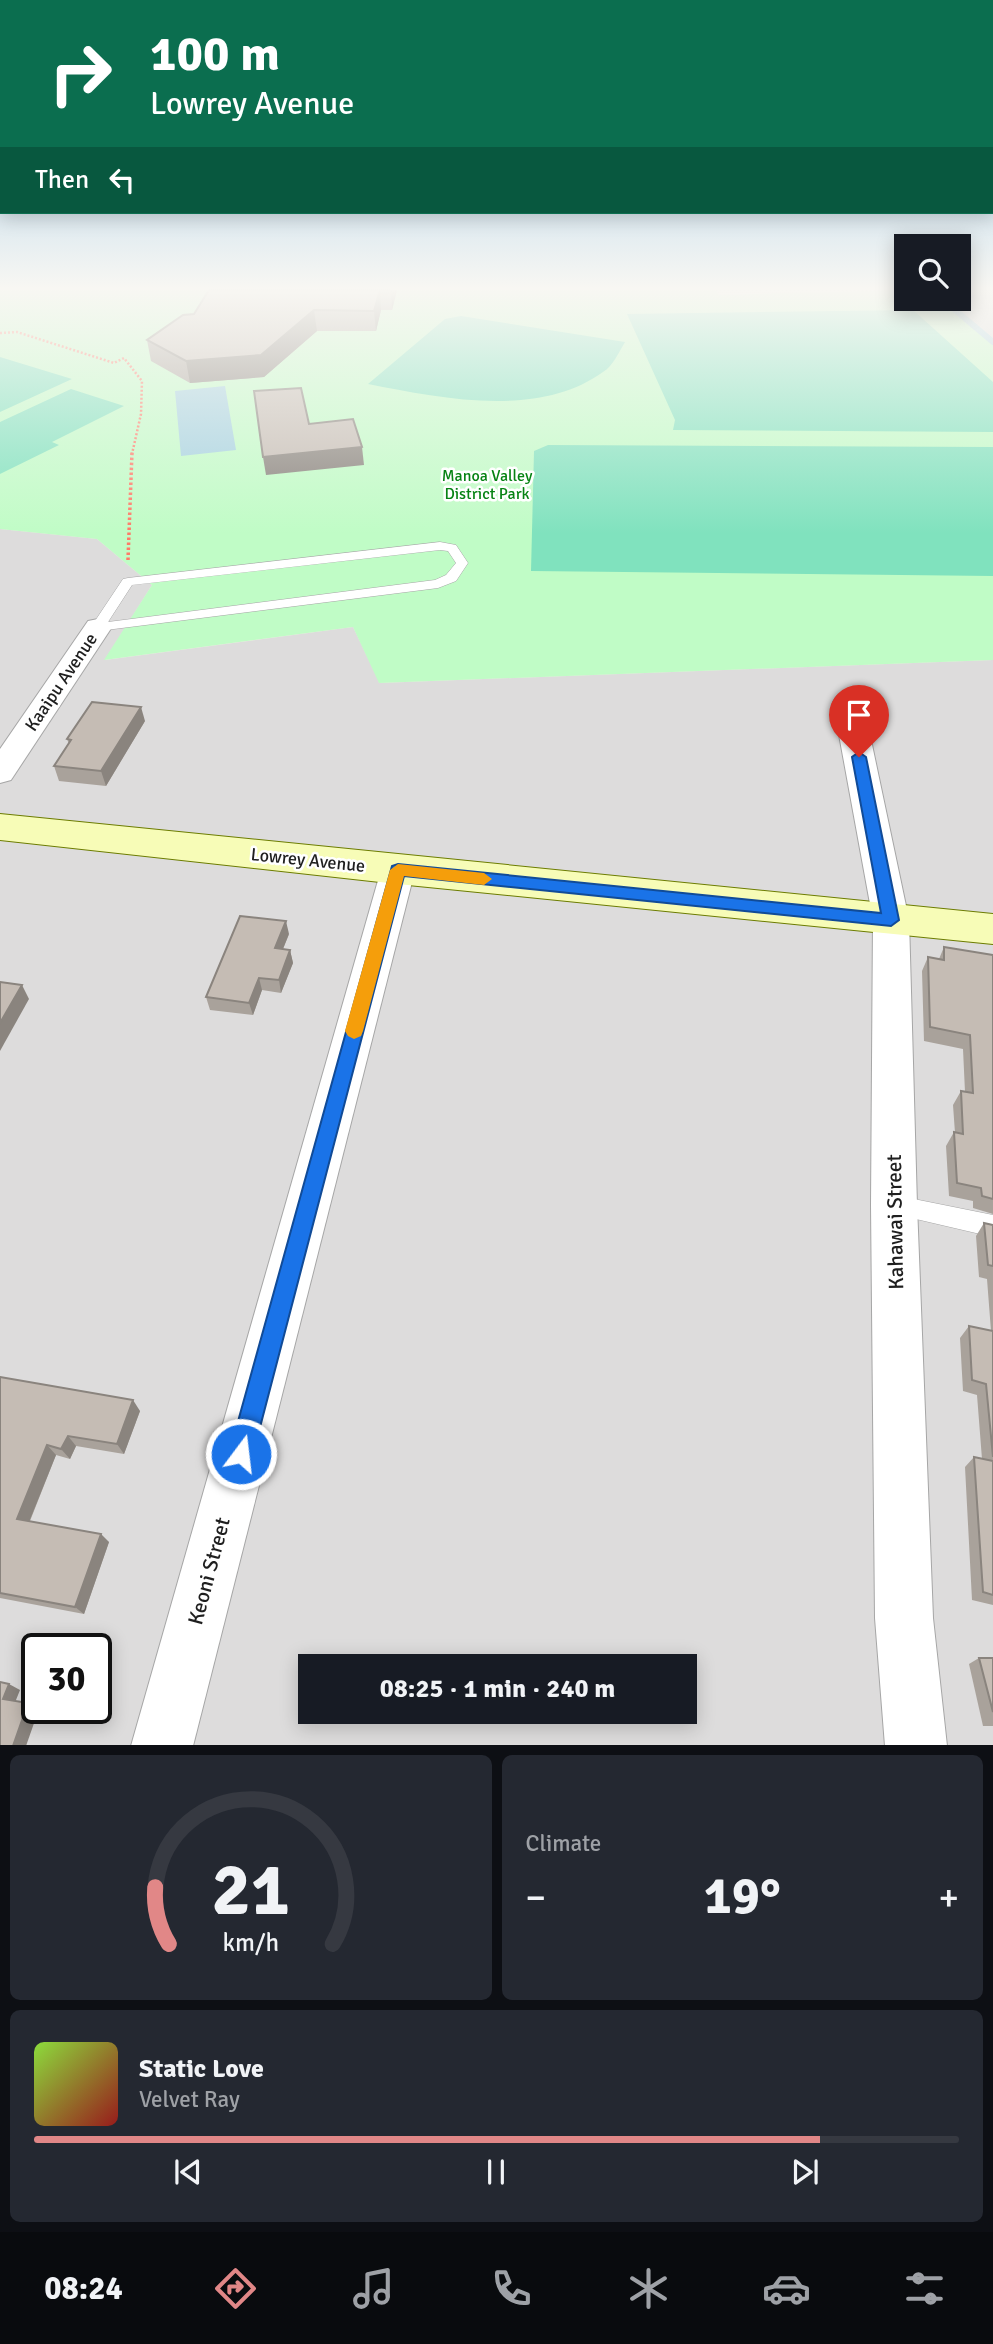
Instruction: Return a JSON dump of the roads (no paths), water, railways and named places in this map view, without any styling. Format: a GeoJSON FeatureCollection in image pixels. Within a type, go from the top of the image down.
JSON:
{"type":"FeatureCollection","features":[{"type":"Feature","properties":{"kind":"street","name":"Kaaipu Avenue"},"geometry":{"type":"LineString","coordinates":[[0,773],[98,627]]}},
{"type":"Feature","properties":{"kind":"street","name":"Kahawai Street"},"geometry":{"type":"LineString","coordinates":[[848,702],[891,920],[894,1205],[904,1618],[916,1745]]}},
{"type":"Feature","properties":{"kind":"street","name":"Lowrey Avenue"},"geometry":{"type":"LineString","coordinates":[[0,827],[398,870],[993,929]]}},
{"type":"Feature","properties":{"kind":"street","name":"Keoni Street"},"geometry":{"type":"LineString","coordinates":[[162,1745],[398,870]]}},
{"type":"Feature","properties":{"kind":"lane"},"geometry":{"type":"LineString","coordinates":[[422,547],[452,548],[462,563],[451,578],[438,584],[98,627],[128,582],[422,547]]}},
{"type":"Feature","properties":{"kind":"lane"},"geometry":{"type":"LineString","coordinates":[[894,1205],[993,1226]]}},
{"type":"Feature","properties":{"kind":"water"},"geometry":{"type":"Polygon","coordinates":[[[225,386],[236,450],[181,456],[175,391],[225,386]]]}},
{"type":"Feature","properties":{"kind":"park label","name":"Manoa Valley District Park"},"geometry":{"type":"Point","coordinates":[487,484]}}]}
